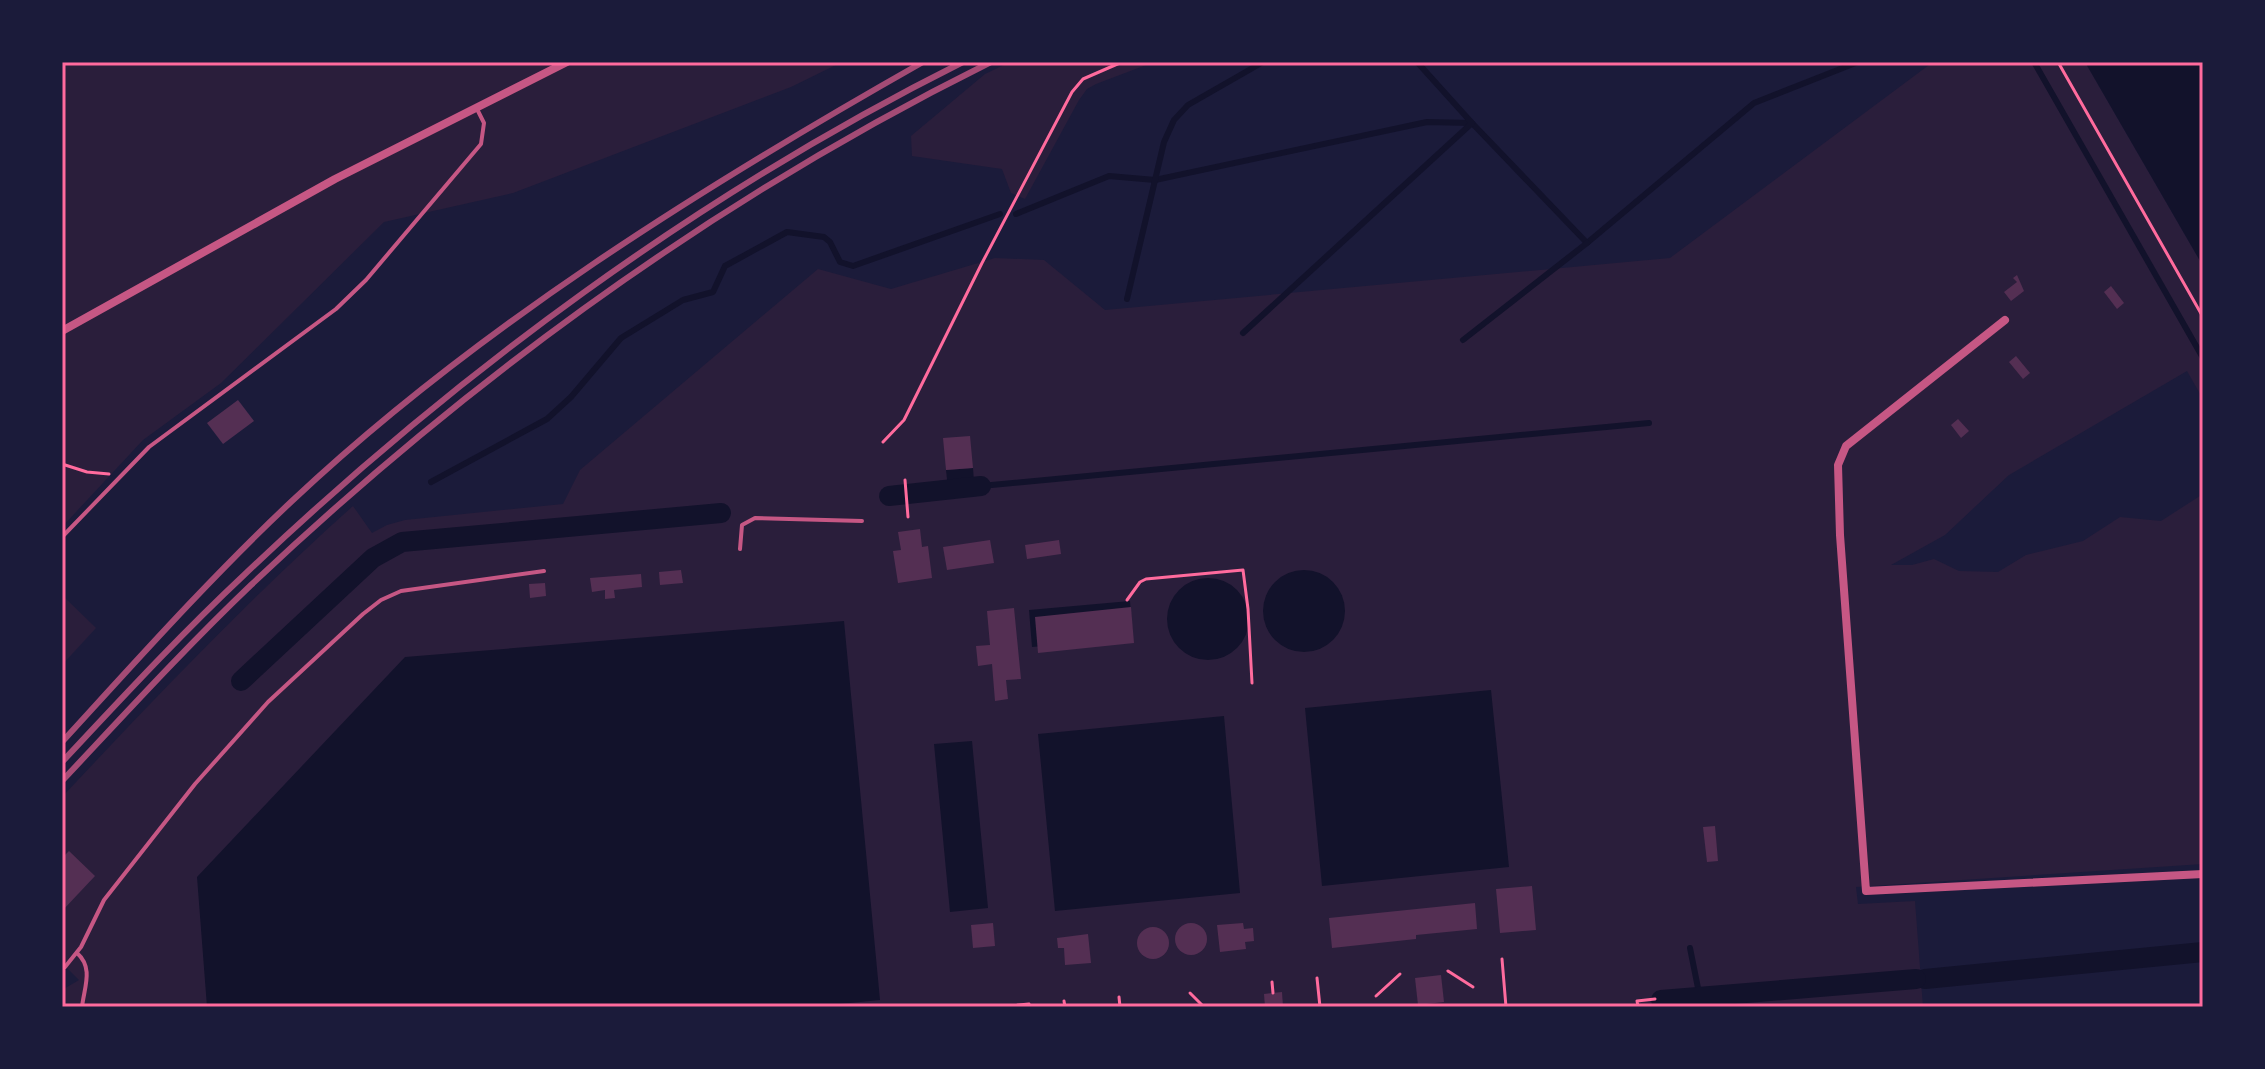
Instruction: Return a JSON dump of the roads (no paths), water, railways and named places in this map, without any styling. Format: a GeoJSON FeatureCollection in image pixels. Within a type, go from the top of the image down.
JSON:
{"type":"FeatureCollection","features":[{"type":"Feature","properties":{"kind":"street"},"geometry":{"type":"LineString","coordinates":[[62,331],[335,179],[567,62]]}},
{"type":"Feature","properties":{"kind":"street"},"geometry":{"type":"LineString","coordinates":[[2005,320],[1846,446],[1838,465],[1861,892],[2203,874]]}},
{"type":"Feature","properties":{"kind":"lane"},"geometry":{"type":"LineString","coordinates":[[62,537],[169,431],[301,337],[366,280],[481,144],[484,123],[476,107]]}},
{"type":"Feature","properties":{"kind":"lane"},"geometry":{"type":"LineString","coordinates":[[740,549],[742,525],[755,518],[862,521]]}},
{"type":"Feature","properties":{"kind":"lane"},"geometry":{"type":"LineString","coordinates":[[65,967],[77,953],[104,900],[195,784],[268,702],[363,614],[381,600],[401,591],[544,571]]}},
{"type":"Feature","properties":{"kind":"lane"},"geometry":{"type":"LineString","coordinates":[[77,953],[88,970],[82,1007]]}},
{"type":"Feature","properties":{"kind":"waterway"},"geometry":{"type":"LineString","coordinates":[[1127,299],[1164,142],[1174,120],[1188,105],[1263,62]]}},
{"type":"Feature","properties":{"kind":"waterway"},"geometry":{"type":"LineString","coordinates":[[1243,333],[1472,123],[1417,62]]}},
{"type":"Feature","properties":{"kind":"waterway"},"geometry":{"type":"LineString","coordinates":[[1016,214],[1109,176],[1155,180],[1427,122],[1472,123],[1587,243],[1754,103],[1858,62]]}},
{"type":"Feature","properties":{"kind":"waterway"},"geometry":{"type":"LineString","coordinates":[[2034,62],[2203,358]]}},
{"type":"Feature","properties":{"kind":"waterway"},"geometry":{"type":"LineString","coordinates":[[431,482],[547,419],[571,397],[621,338],[683,300],[713,292],[725,266],[787,232],[824,237],[840,262],[853,266],[1000,214]]}},
{"type":"Feature","properties":{"kind":"waterway"},"geometry":{"type":"LineString","coordinates":[[1463,340],[1587,243]]}},
{"type":"Feature","properties":{"kind":"waterway"},"geometry":{"type":"LineString","coordinates":[[981,486],[1649,423]]}},
{"type":"Feature","properties":{"kind":"waterway"},"geometry":{"type":"LineString","coordinates":[[889,496],[981,486]]}},
{"type":"Feature","properties":{"kind":"waterway"},"geometry":{"type":"LineString","coordinates":[[241,681],[373,558],[402,542],[721,513]]}},
{"type":"Feature","properties":{"kind":"waterway"},"geometry":{"type":"LineString","coordinates":[[1690,948],[1700,998]]}},
{"type":"Feature","properties":{"kind":"waterway"},"geometry":{"type":"LineString","coordinates":[[1925,979],[2203,952]]}},
{"type":"Feature","properties":{"kind":"waterway"},"geometry":{"type":"LineString","coordinates":[[1661,1000],[1916,979]]}},
{"type":"Feature","properties":{"kind":"waterway"},"geometry":{"type":"LineString","coordinates":[[1715,997],[1716,1007]]}},
{"type":"Feature","properties":{"kind":"railway"},"geometry":{"type":"LineString","coordinates":[[62,742],[232,559],[292,501],[437,377],[594,263],[758,159],[923,62]]}},
{"type":"Feature","properties":{"kind":"railway"},"geometry":{"type":"LineString","coordinates":[[62,762],[243,576],[324,501],[495,359],[584,292],[769,169],[963,62]]}},
{"type":"Feature","properties":{"kind":"railway"},"geometry":{"type":"LineString","coordinates":[[62,781],[251,585],[335,508],[510,364],[695,232],[792,171],[991,62]]}}]}
